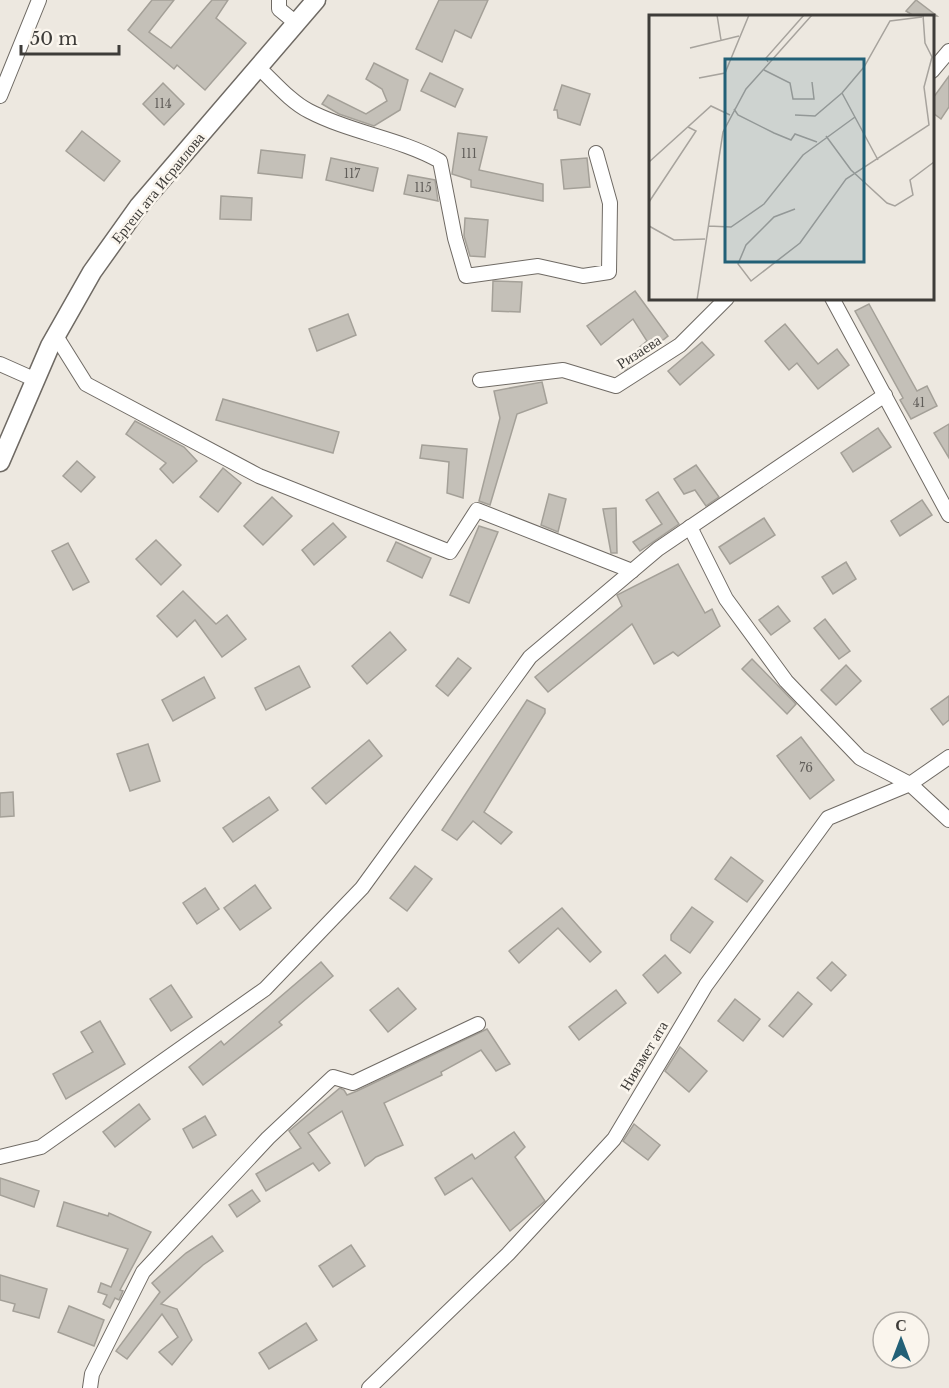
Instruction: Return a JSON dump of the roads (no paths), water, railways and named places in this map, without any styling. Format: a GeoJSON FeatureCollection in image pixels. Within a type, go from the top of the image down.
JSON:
{"type":"FeatureCollection","features":[{"type":"Feature","properties":{"kind":"main road","name":"Ергеш ата Исраилова"},"geometry":{"type":"LineString","coordinates":[[0,462],[56,336],[92,272],[139,206],[316,0]]}},
{"type":"Feature","properties":{"kind":"street"},"geometry":{"type":"LineString","coordinates":[[0,96],[39,0]]}},
{"type":"Feature","properties":{"kind":"street"},"geometry":{"type":"LineString","coordinates":[[279,0],[279,9],[296,23]]}},
{"type":"Feature","properties":{"kind":"street"},"geometry":{"type":"LineString","coordinates":[[934,70],[949,51]]}},
{"type":"Feature","properties":{"kind":"street"},"geometry":{"type":"LineString","coordinates":[[259,68],[306,110],[339,125],[426,153],[440,161],[455,238],[466,276],[538,266],[583,276],[609,272],[610,203],[596,153]]}},
{"type":"Feature","properties":{"kind":"street","name":"Ризаева"},"geometry":{"type":"LineString","coordinates":[[480,380],[563,370],[616,386],[680,345],[725,300]]}},
{"type":"Feature","properties":{"kind":"street"},"geometry":{"type":"LineString","coordinates":[[833,300],[949,515]]}},
{"type":"Feature","properties":{"kind":"street"},"geometry":{"type":"LineString","coordinates":[[56,336],[86,384],[259,476],[334,507],[450,552],[477,510],[632,571]]}},
{"type":"Feature","properties":{"kind":"street"},"geometry":{"type":"LineString","coordinates":[[0,364],[36,380]]}},
{"type":"Feature","properties":{"kind":"street"},"geometry":{"type":"LineString","coordinates":[[0,1157],[41,1147],[265,988],[362,888],[530,657],[632,571],[690,527],[885,395]]}},
{"type":"Feature","properties":{"kind":"street"},"geometry":{"type":"LineString","coordinates":[[690,527],[726,599],[786,681],[861,758],[910,784],[949,820]]}},
{"type":"Feature","properties":{"kind":"street","name":"Ниязмет ата"},"geometry":{"type":"LineString","coordinates":[[369,1388],[508,1254],[614,1139],[705,986],[828,818],[910,784],[949,757]]}},
{"type":"Feature","properties":{"kind":"street"},"geometry":{"type":"LineString","coordinates":[[90,1388],[92,1374],[143,1272],[268,1138],[333,1077],[353,1083],[478,1024]]}}]}
